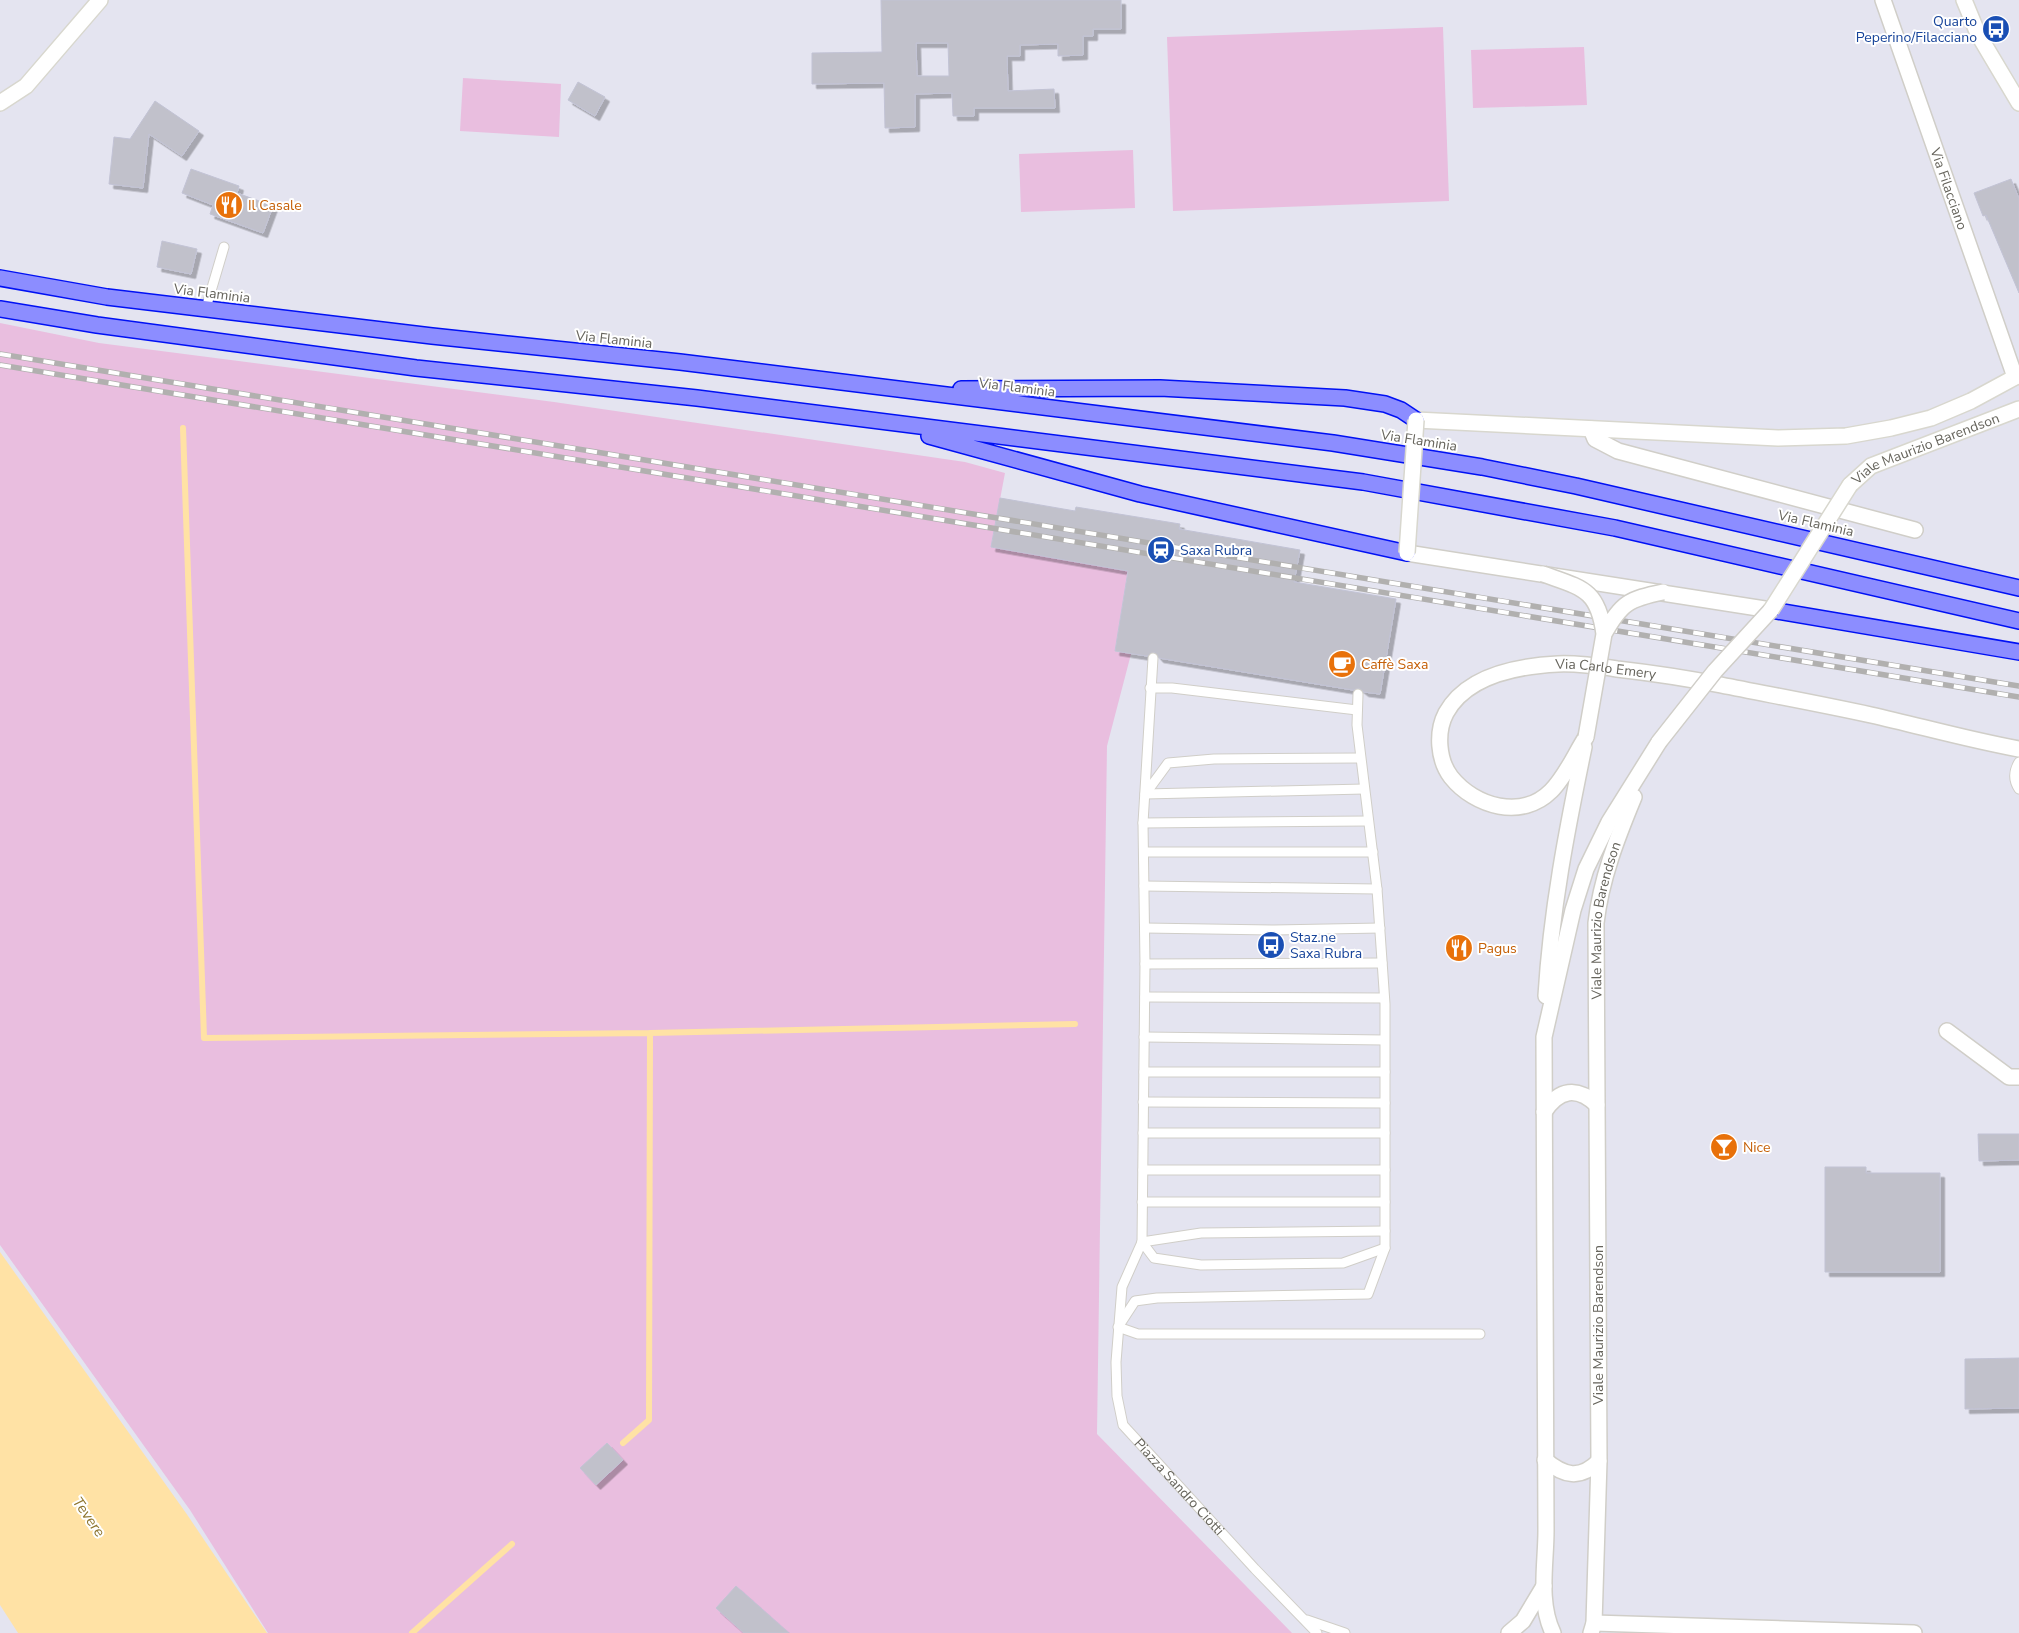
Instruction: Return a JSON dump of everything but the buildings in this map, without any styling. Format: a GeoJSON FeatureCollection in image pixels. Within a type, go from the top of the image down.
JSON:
{"type":"FeatureCollection","features":[{"type":"Feature","properties":{"kind":"highway","name":"Via Flaminia"},"geometry":{"type":"LineString","coordinates":[[0,278],[107,297],[423,335],[680,362],[1333,443],[1482,467],[1695,512],[2019,588]]}},
{"type":"Feature","properties":{"kind":"highway"},"geometry":{"type":"LineString","coordinates":[[0,310],[416,368],[697,398],[1363,482],[1513,508],[1701,547],[2019,621]]}},
{"type":"Feature","properties":{"kind":"highway"},"geometry":{"type":"LineString","coordinates":[[912,390],[1024,387],[1160,388],[1345,398],[1385,404],[1401,410],[1416,420]]}},
{"type":"Feature","properties":{"kind":"highway"},"geometry":{"type":"LineString","coordinates":[[879,422],[1140,494],[1406,554]]}},
{"type":"Feature","properties":{"kind":"highway"},"geometry":{"type":"LineString","coordinates":[[1771,610],[2019,652]]}},
{"type":"Feature","properties":{"kind":"street"},"geometry":{"type":"LineString","coordinates":[[0,103],[26,86],[100,0]]}},
{"type":"Feature","properties":{"kind":"street","name":"Via Filacciano"},"geometry":{"type":"LineString","coordinates":[[1883,0],[2017,376]]}},
{"type":"Feature","properties":{"kind":"street"},"geometry":{"type":"LineString","coordinates":[[1964,0],[1978,34],[2019,103]]}},
{"type":"Feature","properties":{"kind":"street"},"geometry":{"type":"LineString","coordinates":[[1771,610],[1406,554],[1416,420],[1778,438],[1861,434],[1901,426],[1948,412],[2017,376]]}},
{"type":"Feature","properties":{"kind":"street","name":"Viale Maurizio Barendson"},"geometry":{"type":"LineString","coordinates":[[1553,1633],[1547,1615],[1544,1586],[1546,1550],[1544,1037],[1573,910],[1586,869],[1609,822],[1660,742],[1715,670],[1771,610],[1850,485],[1871,466],[2019,409]]}},
{"type":"Feature","properties":{"kind":"street"},"geometry":{"type":"LineString","coordinates":[[1591,429],[1595,439],[1618,452],[1915,530]]}},
{"type":"Feature","properties":{"kind":"street"},"geometry":{"type":"LineString","coordinates":[[1543,574],[1579,588],[1592,597],[1599,610],[1604,634]]}},
{"type":"Feature","properties":{"kind":"street"},"geometry":{"type":"LineString","coordinates":[[1544,1037],[1551,931],[1562,855],[1586,737],[1604,634],[1618,611],[1628,602],[1663,592]]}},
{"type":"Feature","properties":{"kind":"street","name":"Via Carlo Emery"},"geometry":{"type":"LineString","coordinates":[[1586,737],[1549,793],[1530,804],[1498,807],[1477,799],[1455,781],[1443,759],[1440,734],[1444,717],[1454,701],[1482,680],[1492,675],[1521,668],[1570,663],[1675,676],[1872,716],[2019,750]]}},
{"type":"Feature","properties":{"kind":"street","name":"Viale Maurizio Barendson"},"geometry":{"type":"LineString","coordinates":[[1647,765],[1618,835],[1599,901],[1596,923],[1599,1461],[1593,1628],[1864,1633]]}},
{"type":"Feature","properties":{"kind":"street"},"geometry":{"type":"LineString","coordinates":[[1948,1031],[2009,1077],[2019,1077]]}},
{"type":"Feature","properties":{"kind":"street"},"geometry":{"type":"LineString","coordinates":[[1544,1112],[1553,1100],[1568,1093],[1580,1094],[1597,1105]]}},
{"type":"Feature","properties":{"kind":"street"},"geometry":{"type":"LineString","coordinates":[[1545,1460],[1559,1471],[1575,1474],[1585,1472],[1599,1461]]}},
{"type":"Feature","properties":{"kind":"street"},"geometry":{"type":"LineString","coordinates":[[1509,1633],[1523,1621],[1544,1586]]}},
{"type":"Feature","properties":{"kind":"street"},"geometry":{"type":"LineString","coordinates":[[1859,1633],[1914,1633]]}},
{"type":"Feature","properties":{"kind":"lane"},"geometry":{"type":"LineString","coordinates":[[206,308],[224,247]]}},
{"type":"Feature","properties":{"kind":"lane"},"geometry":{"type":"LineString","coordinates":[[1153,658],[1143,823],[1145,997],[1142,1242],[1154,1258],[1201,1265],[1343,1263],[1385,1248]]}},
{"type":"Feature","properties":{"kind":"lane"},"geometry":{"type":"LineString","coordinates":[[1150,688],[1172,688],[1357,710]]}},
{"type":"Feature","properties":{"kind":"lane"},"geometry":{"type":"LineString","coordinates":[[1358,694],[1360,758],[1377,889],[1384,998],[1385,1248],[1368,1294],[1157,1298],[1135,1301],[1118,1326],[1138,1334],[1480,1334]]}},
{"type":"Feature","properties":{"kind":"lane"},"geometry":{"type":"LineString","coordinates":[[1145,794],[1168,763],[1214,759],[1360,758]]}},
{"type":"Feature","properties":{"kind":"lane"},"geometry":{"type":"LineString","coordinates":[[2019,762],[2014,772],[2014,781],[2019,789]]}},
{"type":"Feature","properties":{"kind":"lane"},"geometry":{"type":"LineString","coordinates":[[1145,794],[1364,790]]}},
{"type":"Feature","properties":{"kind":"lane"},"geometry":{"type":"LineString","coordinates":[[1143,823],[1368,821]]}},
{"type":"Feature","properties":{"kind":"lane"},"geometry":{"type":"LineString","coordinates":[[1144,852],[1373,852]]}},
{"type":"Feature","properties":{"kind":"lane"},"geometry":{"type":"LineString","coordinates":[[1144,886],[1377,889]]}},
{"type":"Feature","properties":{"kind":"lane"},"geometry":{"type":"LineString","coordinates":[[1145,928],[1274,930],[1380,928]]}},
{"type":"Feature","properties":{"kind":"lane"},"geometry":{"type":"LineString","coordinates":[[1145,964],[1382,962]]}},
{"type":"Feature","properties":{"kind":"lane"},"geometry":{"type":"LineString","coordinates":[[1145,997],[1384,998]]}},
{"type":"Feature","properties":{"kind":"lane"},"geometry":{"type":"LineString","coordinates":[[1144,1037],[1384,1040]]}},
{"type":"Feature","properties":{"kind":"lane"},"geometry":{"type":"LineString","coordinates":[[1144,1072],[1385,1072]]}},
{"type":"Feature","properties":{"kind":"lane"},"geometry":{"type":"LineString","coordinates":[[1143,1102],[1385,1103]]}},
{"type":"Feature","properties":{"kind":"lane"},"geometry":{"type":"LineString","coordinates":[[1143,1134],[1385,1133]]}},
{"type":"Feature","properties":{"kind":"lane"},"geometry":{"type":"LineString","coordinates":[[1142,1170],[1385,1170]]}},
{"type":"Feature","properties":{"kind":"lane"},"geometry":{"type":"LineString","coordinates":[[1142,1202],[1385,1202]]}},
{"type":"Feature","properties":{"kind":"lane"},"geometry":{"type":"LineString","coordinates":[[1142,1242],[1201,1233],[1385,1231]]}},
{"type":"Feature","properties":{"kind":"lane","name":"Piazza Sandro Ciotti"},"geometry":{"type":"LineString","coordinates":[[1142,1242],[1122,1287],[1116,1362],[1117,1396],[1123,1424],[1255,1569],[1317,1633]]}},
{"type":"Feature","properties":{"kind":"lane","name":"Piazza Sandro Ciotti"},"geometry":{"type":"LineString","coordinates":[[1304,1619],[1345,1633]]}},
{"type":"Feature","properties":{"kind":"shaded area"},"geometry":{"type":"Polygon","coordinates":[[[1443,27],[1449,201],[1173,211],[1167,37],[1443,27]]]}},
{"type":"Feature","properties":{"kind":"shaded area"},"geometry":{"type":"Polygon","coordinates":[[[1584,47],[1587,105],[1473,108],[1471,50],[1584,47]]]}},
{"type":"Feature","properties":{"kind":"shaded area"},"geometry":{"type":"Polygon","coordinates":[[[463,78],[561,84],[559,137],[460,131],[463,78]]]}},
{"type":"Feature","properties":{"kind":"shaded area"},"geometry":{"type":"Polygon","coordinates":[[[1133,150],[1135,208],[1021,212],[1019,154],[1133,150]]]}},
{"type":"Feature","properties":{"kind":"shaded area"},"geometry":{"type":"Polygon","coordinates":[[[0,323],[99,343],[554,402],[965,462],[1005,473],[991,547],[1128,571],[1115,651],[1131,654],[1107,746],[1097,1434],[1292,1633],[268,1633],[190,1510],[0,1245],[0,323]]]}},
{"type":"Feature","properties":{"kind":"water","name":"Tevere"},"geometry":{"type":"Polygon","coordinates":[[[0,1252],[186,1513],[267,1633],[18,1633],[0,1605],[0,1252]]]}},
{"type":"Feature","properties":{"kind":"waterway"},"geometry":{"type":"LineString","coordinates":[[183,428],[204,1038],[650,1033]]}},
{"type":"Feature","properties":{"kind":"waterway"},"geometry":{"type":"LineString","coordinates":[[623,1443],[649,1420],[650,1033],[1075,1024]]}},
{"type":"Feature","properties":{"kind":"waterway"},"geometry":{"type":"LineString","coordinates":[[412,1633],[512,1544]]}},
{"type":"Feature","properties":{"kind":"railway"},"geometry":{"type":"LineString","coordinates":[[0,354],[2019,686]]}},
{"type":"Feature","properties":{"kind":"railway"},"geometry":{"type":"LineString","coordinates":[[0,365],[2019,697]]}},
{"type":"Feature","properties":{"kind":"place","name":"Quarto Peperino/Filacciano"},"geometry":{"type":"Point","coordinates":[1996,29]}},
{"type":"Feature","properties":{"kind":"place","name":"Il Casale"},"geometry":{"type":"Point","coordinates":[229,205]}},
{"type":"Feature","properties":{"kind":"place","name":"Saxa Rubra"},"geometry":{"type":"Point","coordinates":[1161,550]}},
{"type":"Feature","properties":{"kind":"place","name":"Caffè Saxa"},"geometry":{"type":"Point","coordinates":[1342,664]}},
{"type":"Feature","properties":{"kind":"place","name":"Staz.ne Saxa Rubra"},"geometry":{"type":"Point","coordinates":[1271,945]}},
{"type":"Feature","properties":{"kind":"place","name":"Pagus"},"geometry":{"type":"Point","coordinates":[1459,948]}},
{"type":"Feature","properties":{"kind":"place","name":"Nice"},"geometry":{"type":"Point","coordinates":[1724,1147]}}]}
